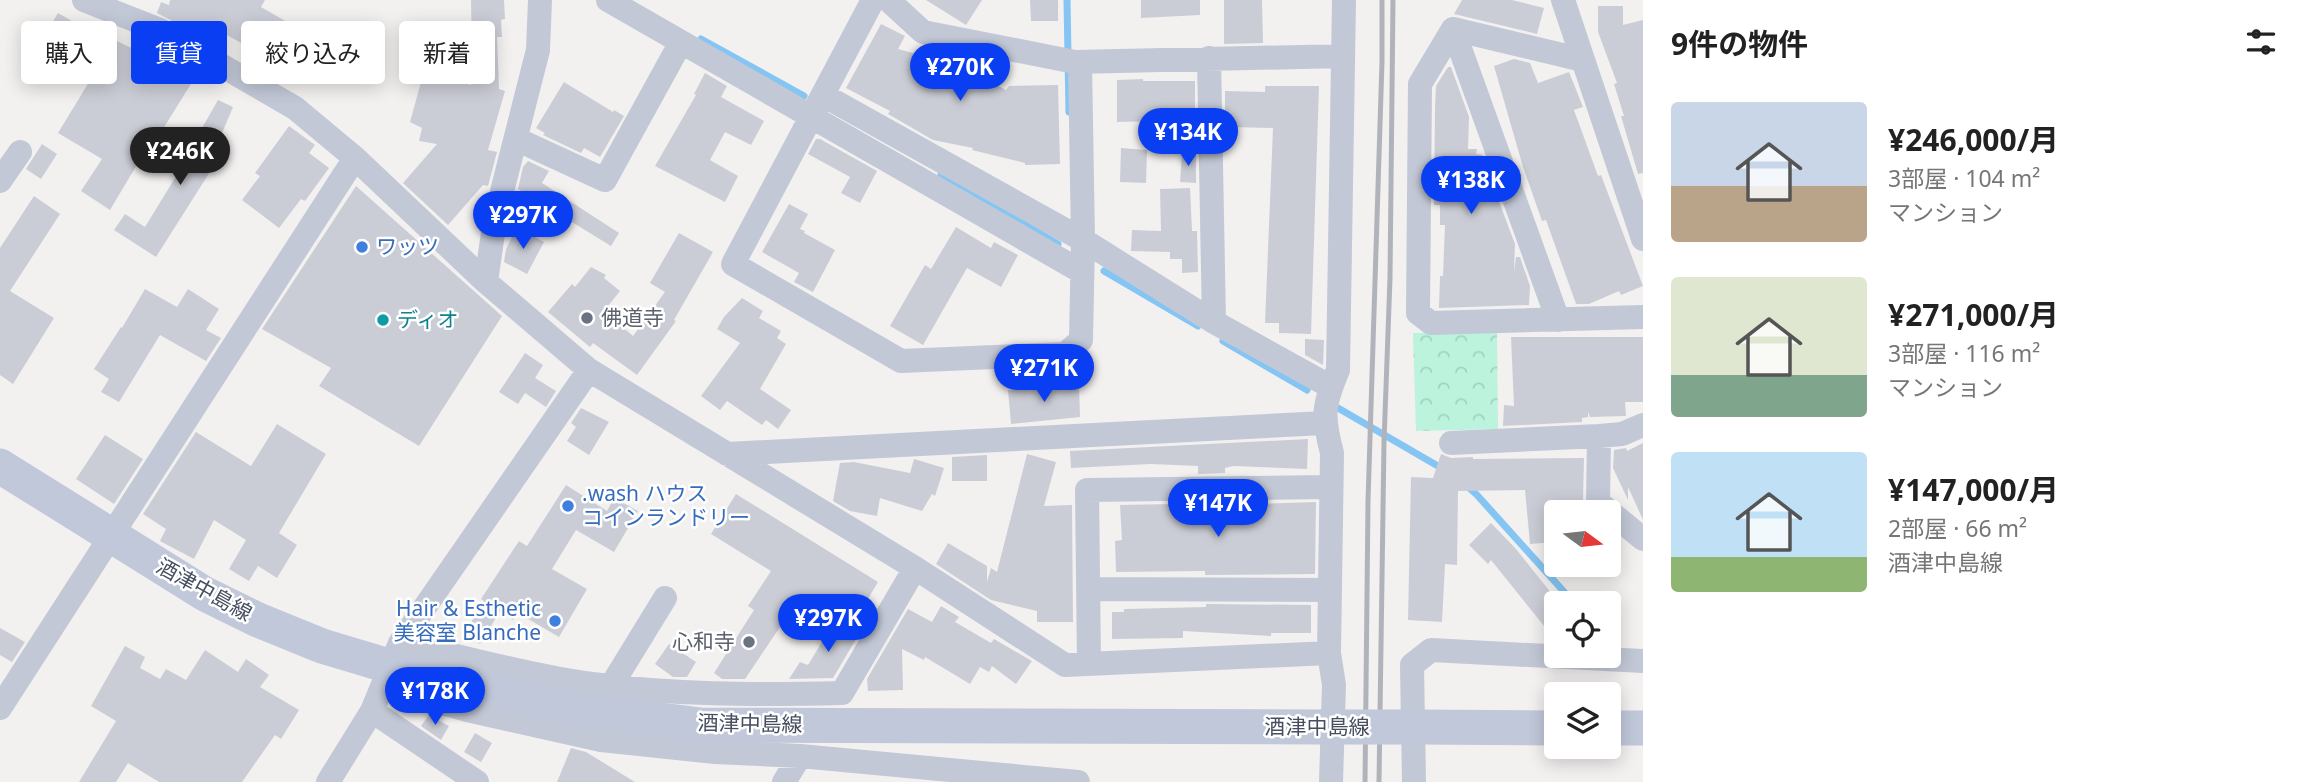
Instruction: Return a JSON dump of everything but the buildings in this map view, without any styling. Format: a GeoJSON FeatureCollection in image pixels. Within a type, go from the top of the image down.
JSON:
{"type":"FeatureCollection","features":[{"type":"Feature","properties":{"kind":"main road","name":"酒津中島線"},"geometry":{"type":"LineString","coordinates":[[0,466],[205,594],[258,620],[322,646],[400,660],[574,709],[701,725],[1544,728]]}},
{"type":"Feature","properties":{"kind":"main road"},"geometry":{"type":"LineString","coordinates":[[1621,728],[1643,729]]}},
{"type":"Feature","properties":{"kind":"street"},"geometry":{"type":"LineString","coordinates":[[84,0],[160,30],[295,108],[355,159],[486,282],[589,370],[915,568],[1065,665],[1329,653]]}},
{"type":"Feature","properties":{"kind":"street"},"geometry":{"type":"LineString","coordinates":[[486,282],[495,219],[538,50],[540,0]]}},
{"type":"Feature","properties":{"kind":"street"},"geometry":{"type":"LineString","coordinates":[[608,0],[681,42],[817,106],[1083,240],[1214,322],[1331,387]]}},
{"type":"Feature","properties":{"kind":"street"},"geometry":{"type":"LineString","coordinates":[[873,0],[733,264],[901,361],[1065,354],[1081,340],[1083,240],[1071,61]]}},
{"type":"Feature","properties":{"kind":"street"},"geometry":{"type":"LineString","coordinates":[[888,0],[923,32],[1071,61],[1343,56]]}},
{"type":"Feature","properties":{"kind":"street"},"geometry":{"type":"LineString","coordinates":[[1331,782],[1334,685],[1329,653],[1332,453],[1324,423],[1326,399],[1338,370],[1344,0]]}},
{"type":"Feature","properties":{"kind":"street"},"geometry":{"type":"LineString","coordinates":[[1563,0],[1643,239]]}},
{"type":"Feature","properties":{"kind":"street"},"geometry":{"type":"LineString","coordinates":[[1453,29],[1583,60]]}},
{"type":"Feature","properties":{"kind":"street"},"geometry":{"type":"LineString","coordinates":[[1453,29],[1558,320]]}},
{"type":"Feature","properties":{"kind":"street"},"geometry":{"type":"LineString","coordinates":[[1453,29],[1420,84],[1418,313],[1431,323],[1643,317]]}},
{"type":"Feature","properties":{"kind":"street"},"geometry":{"type":"LineString","coordinates":[[516,139],[605,180],[681,42]]}},
{"type":"Feature","properties":{"kind":"street"},"geometry":{"type":"LineString","coordinates":[[1209,58],[1214,322]]}},
{"type":"Feature","properties":{"kind":"street"},"geometry":{"type":"LineString","coordinates":[[817,106],[1082,272]]}},
{"type":"Feature","properties":{"kind":"street"},"geometry":{"type":"LineString","coordinates":[[0,181],[20,152]]}},
{"type":"Feature","properties":{"kind":"street"},"geometry":{"type":"LineString","coordinates":[[0,708],[355,159]]}},
{"type":"Feature","properties":{"kind":"street"},"geometry":{"type":"LineString","coordinates":[[328,782],[400,660],[589,370]]}},
{"type":"Feature","properties":{"kind":"street"},"geometry":{"type":"LineString","coordinates":[[727,454],[1324,423]]}},
{"type":"Feature","properties":{"kind":"street"},"geometry":{"type":"LineString","coordinates":[[1451,443],[1599,436],[1622,433],[1643,425]]}},
{"type":"Feature","properties":{"kind":"street"},"geometry":{"type":"LineString","coordinates":[[1599,436],[1598,502],[1643,539]]}},
{"type":"Feature","properties":{"kind":"street"},"geometry":{"type":"LineString","coordinates":[[1089,663],[1087,490],[1331,487]]}},
{"type":"Feature","properties":{"kind":"street"},"geometry":{"type":"LineString","coordinates":[[400,660],[611,686],[719,695],[842,693],[915,568]]}},
{"type":"Feature","properties":{"kind":"street"},"geometry":{"type":"LineString","coordinates":[[1088,589],[1330,590]]}},
{"type":"Feature","properties":{"kind":"street"},"geometry":{"type":"LineString","coordinates":[[611,686],[666,598]]}},
{"type":"Feature","properties":{"kind":"street"},"geometry":{"type":"LineString","coordinates":[[1414,782],[1412,665],[1431,650],[1643,661]]}},
{"type":"Feature","properties":{"kind":"street"},"geometry":{"type":"LineString","coordinates":[[400,660],[420,697],[601,740],[1078,782]]}},
{"type":"Feature","properties":{"kind":"street"},"geometry":{"type":"LineString","coordinates":[[372,711],[477,782]]}},
{"type":"Feature","properties":{"kind":"street"},"geometry":{"type":"LineString","coordinates":[[783,782],[800,756]]}},
{"type":"Feature","properties":{"kind":"green space"},"geometry":{"type":"Polygon","coordinates":[[[1497,332],[1498,429],[1416,431],[1413,333],[1497,332]]]}},
{"type":"Feature","properties":{"kind":"waterway"},"geometry":{"type":"LineString","coordinates":[[1067,0],[1069,112]]}},
{"type":"Feature","properties":{"kind":"waterway"},"geometry":{"type":"LineString","coordinates":[[701,39],[804,96]]}},
{"type":"Feature","properties":{"kind":"waterway"},"geometry":{"type":"LineString","coordinates":[[941,175],[1058,244]]}},
{"type":"Feature","properties":{"kind":"waterway"},"geometry":{"type":"LineString","coordinates":[[1104,271],[1198,326]]}},
{"type":"Feature","properties":{"kind":"waterway"},"geometry":{"type":"LineString","coordinates":[[1223,341],[1307,390]]}},
{"type":"Feature","properties":{"kind":"waterway"},"geometry":{"type":"LineString","coordinates":[[1338,408],[1443,469]]}},
{"type":"Feature","properties":{"kind":"waterway"},"geometry":{"type":"LineString","coordinates":[[1467,486],[1563,591]]}},
{"type":"Feature","properties":{"kind":"railway"},"geometry":{"type":"LineString","coordinates":[[1365,782],[1368,501],[1382,0]]}},
{"type":"Feature","properties":{"kind":"railway"},"geometry":{"type":"LineString","coordinates":[[1379,782],[1393,0]]}},
{"type":"Feature","properties":{"kind":"place","name":"ワッツ"},"geometry":{"type":"Point","coordinates":[362,247]}},
{"type":"Feature","properties":{"kind":"place","name":"佛道寺"},"geometry":{"type":"Point","coordinates":[587,318]}},
{"type":"Feature","properties":{"kind":"place","name":"ディオ"},"geometry":{"type":"Point","coordinates":[383,320]}},
{"type":"Feature","properties":{"kind":"place","name":".wash ハウス コインランドリー"},"geometry":{"type":"Point","coordinates":[568,506]}},
{"type":"Feature","properties":{"kind":"place","name":"Hair & Esthetic 美容室 Blanche"},"geometry":{"type":"Point","coordinates":[555,621]}},
{"type":"Feature","properties":{"kind":"place","name":"心和寺"},"geometry":{"type":"Point","coordinates":[749,642]}}]}
